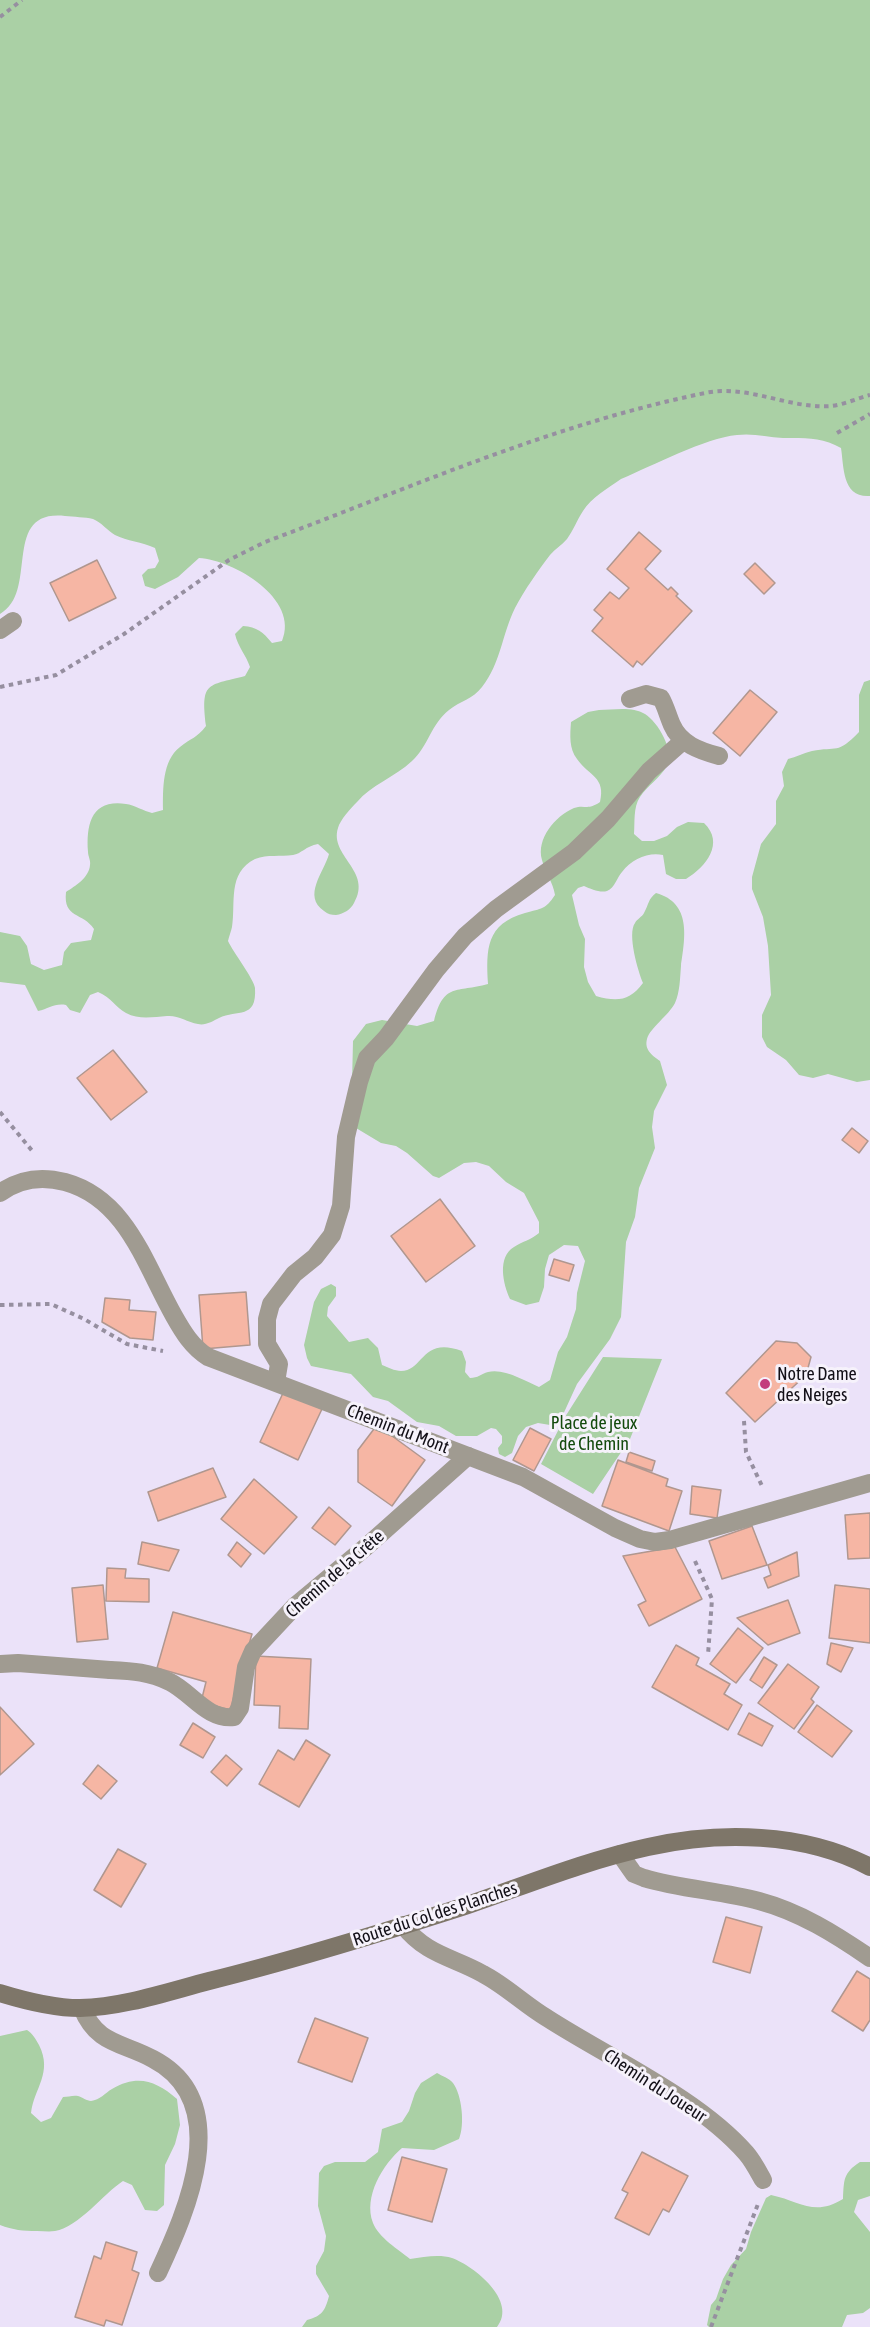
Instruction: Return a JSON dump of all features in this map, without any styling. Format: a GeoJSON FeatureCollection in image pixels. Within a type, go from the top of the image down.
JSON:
{"type":"FeatureCollection","features":[{"type":"Feature","properties":{"kind":"street"},"geometry":{"type":"LineString","coordinates":[[630,699],[646,694],[661,698],[674,729],[683,741],[719,756]]}},
{"type":"Feature","properties":{"kind":"street"},"geometry":{"type":"LineString","coordinates":[[276,1383],[279,1364],[267,1344],[267,1319],[271,1304],[294,1274],[315,1257],[332,1235],[340,1206],[346,1137],[367,1058],[386,1038],[436,970],[465,936],[496,909],[574,852],[608,819],[649,771],[683,741]]}},
{"type":"Feature","properties":{"kind":"street","name":"Chemin du Mont"},"geometry":{"type":"LineString","coordinates":[[0,1193],[12,1184],[45,1179],[80,1186],[110,1208],[136,1243],[176,1319],[201,1353],[214,1360],[523,1476],[615,1528],[640,1539],[655,1542],[683,1536],[870,1483]]}},
{"type":"Feature","properties":{"kind":"street","name":"Chemin de la Crête"},"geometry":{"type":"LineString","coordinates":[[0,1664],[18,1663],[143,1671],[172,1683],[210,1712],[226,1718],[234,1717],[240,1708],[246,1667],[253,1651],[295,1606],[367,1546],[468,1456]]}},
{"type":"Feature","properties":{"kind":"street","name":"Route du Col des Planches"},"geometry":{"type":"LineString","coordinates":[[0,1993],[30,2002],[82,2008],[113,2004],[242,1973],[403,1925],[620,1854],[671,1843],[745,1838],[798,1843],[840,1854],[870,1867]]}},
{"type":"Feature","properties":{"kind":"street"},"geometry":{"type":"LineString","coordinates":[[620,1854],[634,1874],[785,1909],[818,1924],[870,1958]]}},
{"type":"Feature","properties":{"kind":"street","name":"Chemin du Joueur"},"geometry":{"type":"LineString","coordinates":[[403,1925],[413,1938],[435,1953],[483,1974],[546,2018],[690,2105],[747,2154],[763,2180]]}},
{"type":"Feature","properties":{"kind":"street"},"geometry":{"type":"LineString","coordinates":[[82,2008],[91,2027],[114,2043],[167,2067],[179,2078],[193,2101],[198,2118],[198,2150],[190,2194],[179,2229],[158,2273]]}},
{"type":"Feature","properties":{"kind":"path"},"geometry":{"type":"LineString","coordinates":[[0,17],[22,0]]}},
{"type":"Feature","properties":{"kind":"path"},"geometry":{"type":"LineString","coordinates":[[0,687],[56,675],[124,634],[229,560],[265,542],[525,443],[599,420],[707,393],[747,392],[802,404],[831,406],[870,395]]}},
{"type":"Feature","properties":{"kind":"path"},"geometry":{"type":"LineString","coordinates":[[837,433],[870,414]]}},
{"type":"Feature","properties":{"kind":"path"},"geometry":{"type":"LineString","coordinates":[[0,1112],[35,1155],[45,1179]]}},
{"type":"Feature","properties":{"kind":"path"},"geometry":{"type":"LineString","coordinates":[[0,1305],[51,1304],[84,1319],[127,1344],[168,1353],[195,1347]]}},
{"type":"Feature","properties":{"kind":"path"},"geometry":{"type":"LineString","coordinates":[[744,1421],[746,1452],[763,1487],[767,1513]]}},
{"type":"Feature","properties":{"kind":"path"},"geometry":{"type":"LineString","coordinates":[[683,1536],[712,1599],[708,1655]]}},
{"type":"Feature","properties":{"kind":"path"},"geometry":{"type":"LineString","coordinates":[[711,2327],[759,2201],[763,2180]]}},
{"type":"Feature","properties":{"kind":"green space"},"geometry":{"type":"Polygon","coordinates":[[[0,0],[870,0],[870,496],[854,492],[849,487],[844,472],[841,448],[813,439],[749,434],[724,437],[694,447],[621,479],[600,493],[586,506],[567,539],[550,555],[523,594],[515,608],[493,668],[482,687],[443,716],[417,755],[405,767],[363,796],[341,821],[337,838],[339,847],[358,882],[358,892],[351,907],[334,915],[327,913],[318,905],[315,898],[316,884],[329,854],[318,844],[288,856],[255,859],[240,872],[234,889],[232,927],[228,941],[254,984],[255,998],[253,1005],[244,1012],[226,1015],[209,1023],[194,1023],[171,1016],[136,1017],[122,1011],[98,992],[90,995],[80,1013],[70,1010],[66,1005],[55,1005],[38,1011],[25,985],[0,982],[0,932],[20,936],[27,946],[31,964],[44,970],[62,965],[64,952],[71,943],[91,940],[94,929],[71,911],[66,901],[66,892],[81,881],[89,870],[88,832],[94,815],[105,805],[115,803],[152,813],[163,810],[164,785],[170,760],[180,747],[206,726],[204,701],[209,688],[245,676],[250,667],[235,634],[243,626],[252,628],[263,633],[272,643],[282,641],[285,625],[282,611],[273,597],[260,584],[229,566],[199,558],[178,577],[155,589],[145,586],[142,575],[148,569],[155,568],[159,561],[155,548],[115,535],[93,519],[65,516],[45,517],[33,525],[26,538],[18,588],[12,603],[0,614],[0,0]]]}},
{"type":"Feature","properties":{"kind":"green space"},"geometry":{"type":"Polygon","coordinates":[[[870,680],[870,1080],[857,1082],[828,1074],[813,1078],[799,1075],[786,1060],[767,1047],[762,1037],[762,1015],[771,995],[768,946],[763,917],[752,889],[752,877],[761,844],[776,824],[776,801],[784,786],[782,772],[788,759],[812,751],[841,747],[852,739],[859,732],[859,695],[864,682],[870,680]]]}},
{"type":"Feature","properties":{"kind":"green space"},"geometry":{"type":"Polygon","coordinates":[[[628,709],[645,714],[660,730],[667,745],[669,760],[667,766],[638,801],[635,810],[634,834],[642,841],[654,841],[667,836],[677,827],[688,822],[704,823],[713,838],[713,846],[706,861],[686,879],[676,879],[666,874],[663,855],[652,855],[641,858],[626,867],[607,891],[598,891],[584,886],[578,888],[572,895],[585,939],[584,967],[588,982],[596,996],[610,999],[628,997],[643,983],[634,953],[633,928],[656,893],[668,898],[676,905],[684,923],[680,985],[675,1003],[652,1030],[646,1043],[652,1055],[660,1061],[667,1085],[654,1111],[652,1127],[655,1148],[639,1188],[635,1217],[626,1242],[621,1317],[610,1339],[577,1384],[561,1419],[550,1425],[538,1423],[526,1427],[518,1436],[512,1453],[505,1457],[499,1454],[498,1448],[502,1443],[502,1436],[496,1429],[491,1428],[477,1436],[456,1436],[439,1426],[417,1422],[388,1401],[373,1397],[351,1374],[311,1366],[304,1345],[314,1302],[321,1289],[331,1284],[336,1287],[336,1296],[328,1307],[327,1316],[349,1342],[368,1338],[378,1348],[382,1365],[391,1369],[409,1370],[431,1351],[438,1348],[449,1348],[462,1351],[466,1362],[465,1372],[470,1378],[494,1371],[514,1376],[539,1387],[550,1380],[558,1352],[567,1337],[576,1309],[577,1293],[585,1261],[578,1246],[564,1245],[549,1255],[539,1302],[526,1305],[510,1299],[503,1271],[505,1257],[514,1247],[539,1233],[539,1222],[524,1193],[506,1182],[489,1166],[476,1162],[464,1163],[439,1178],[433,1176],[396,1146],[381,1143],[351,1125],[353,1041],[366,1024],[382,1020],[417,1026],[434,1021],[442,1000],[447,995],[459,989],[488,984],[487,960],[491,940],[496,931],[512,918],[543,908],[552,900],[555,895],[554,890],[543,864],[541,852],[544,836],[554,822],[567,812],[574,808],[596,805],[600,802],[601,794],[599,782],[574,755],[570,737],[571,722],[588,712],[628,709]]]}},
{"type":"Feature","properties":{"kind":"green space","name":"Place de jeux de Chemin"},"geometry":{"type":"Polygon","coordinates":[[[603,1357],[662,1359],[630,1439],[593,1494],[541,1464],[565,1417],[603,1357]]]}},
{"type":"Feature","properties":{"kind":"green space"},"geometry":{"type":"Polygon","coordinates":[[[27,2030],[35,2038],[43,2055],[43,2072],[31,2113],[41,2122],[51,2118],[63,2097],[76,2096],[89,2101],[94,2100],[121,2084],[130,2082],[154,2084],[177,2099],[180,2125],[175,2144],[165,2165],[164,2205],[157,2211],[145,2210],[132,2185],[123,2181],[82,2217],[64,2228],[53,2231],[27,2231],[0,2225],[0,2036],[27,2030]]]}},
{"type":"Feature","properties":{"kind":"green space"},"geometry":{"type":"Polygon","coordinates":[[[437,2073],[451,2081],[459,2095],[462,2118],[459,2139],[434,2150],[402,2148],[382,2172],[373,2192],[371,2213],[373,2223],[389,2243],[410,2259],[437,2256],[452,2258],[481,2276],[498,2296],[502,2306],[502,2317],[497,2327],[302,2327],[307,2320],[322,2312],[329,2296],[316,2274],[316,2266],[324,2251],[326,2236],[318,2206],[319,2173],[324,2166],[335,2162],[365,2162],[378,2152],[382,2129],[402,2122],[421,2083],[437,2073]]]}},
{"type":"Feature","properties":{"kind":"green space"},"geometry":{"type":"Polygon","coordinates":[[[860,2162],[870,2162],[870,2196],[858,2200],[854,2212],[870,2232],[870,2308],[863,2313],[847,2315],[842,2327],[709,2327],[707,2325],[711,2305],[731,2265],[746,2249],[766,2198],[771,2195],[815,2207],[833,2204],[843,2199],[847,2174],[860,2162]]]}},
{"type":"Feature","properties":{"kind":"building"},"geometry":{"type":"Polygon","coordinates":[[[639,532],[661,551],[645,569],[668,590],[671,587],[678,594],[676,596],[692,611],[642,665],[637,661],[633,667],[592,631],[603,618],[594,610],[610,592],[619,599],[629,588],[607,569],[639,532]]]}},
{"type":"Feature","properties":{"kind":"building"},"geometry":{"type":"Polygon","coordinates":[[[97,560],[116,598],[69,621],[50,583],[97,560]]]}},
{"type":"Feature","properties":{"kind":"building"},"geometry":{"type":"Polygon","coordinates":[[[755,563],[775,583],[764,594],[744,574],[755,563]]]}},
{"type":"Feature","properties":{"kind":"building"},"geometry":{"type":"Polygon","coordinates":[[[750,690],[777,712],[740,756],[713,733],[750,690]]]}},
{"type":"Feature","properties":{"kind":"building"},"geometry":{"type":"Polygon","coordinates":[[[113,1050],[147,1092],[111,1120],[77,1078],[113,1050]]]}},
{"type":"Feature","properties":{"kind":"building"},"geometry":{"type":"Polygon","coordinates":[[[852,1128],[868,1141],[859,1153],[842,1140],[852,1128]]]}},
{"type":"Feature","properties":{"kind":"building"},"geometry":{"type":"Polygon","coordinates":[[[440,1199],[475,1246],[426,1282],[391,1236],[440,1199]]]}},
{"type":"Feature","properties":{"kind":"building"},"geometry":{"type":"Polygon","coordinates":[[[554,1259],[574,1265],[569,1281],[549,1275],[554,1259]]]}},
{"type":"Feature","properties":{"kind":"building"},"geometry":{"type":"Polygon","coordinates":[[[246,1292],[250,1345],[203,1349],[199,1295],[246,1292]]]}},
{"type":"Feature","properties":{"kind":"building"},"geometry":{"type":"Polygon","coordinates":[[[105,1298],[130,1300],[129,1310],[156,1312],[153,1340],[130,1338],[102,1322],[105,1298]]]}},
{"type":"Feature","properties":{"kind":"building","name":"Notre Dame des Neiges"},"geometry":{"type":"Polygon","coordinates":[[[776,1341],[797,1343],[811,1357],[806,1375],[755,1422],[726,1393],[776,1341]]]}},
{"type":"Feature","properties":{"kind":"building"},"geometry":{"type":"Polygon","coordinates":[[[284,1391],[322,1409],[298,1460],[260,1442],[284,1391]]]}},
{"type":"Feature","properties":{"kind":"building"},"geometry":{"type":"Polygon","coordinates":[[[377,1425],[425,1460],[392,1506],[358,1482],[358,1450],[377,1425]]]}},
{"type":"Feature","properties":{"kind":"building"},"geometry":{"type":"Polygon","coordinates":[[[530,1428],[551,1439],[534,1471],[513,1460],[530,1428]]]}},
{"type":"Feature","properties":{"kind":"building"},"geometry":{"type":"Polygon","coordinates":[[[629,1452],[655,1461],[652,1471],[626,1462],[629,1452]]]}},
{"type":"Feature","properties":{"kind":"building"},"geometry":{"type":"Polygon","coordinates":[[[618,1460],[668,1479],[666,1486],[682,1491],[669,1531],[602,1506],[618,1460]]]}},
{"type":"Feature","properties":{"kind":"building"},"geometry":{"type":"Polygon","coordinates":[[[213,1468],[226,1497],[158,1521],[148,1492],[213,1468]]]}},
{"type":"Feature","properties":{"kind":"building"},"geometry":{"type":"Polygon","coordinates":[[[254,1479],[297,1517],[264,1554],[221,1519],[254,1479]]]}},
{"type":"Feature","properties":{"kind":"building"},"geometry":{"type":"Polygon","coordinates":[[[692,1486],[721,1490],[717,1518],[690,1514],[692,1486]]]}},
{"type":"Feature","properties":{"kind":"building"},"geometry":{"type":"Polygon","coordinates":[[[329,1507],[351,1526],[335,1545],[312,1528],[329,1507]]]}},
{"type":"Feature","properties":{"kind":"building"},"geometry":{"type":"Polygon","coordinates":[[[870,1513],[870,1558],[848,1559],[845,1515],[870,1513]]]}},
{"type":"Feature","properties":{"kind":"building"},"geometry":{"type":"Polygon","coordinates":[[[752,1526],[767,1565],[722,1579],[709,1541],[752,1526]]]}},
{"type":"Feature","properties":{"kind":"building"},"geometry":{"type":"Polygon","coordinates":[[[142,1542],[179,1550],[169,1571],[138,1564],[142,1542]]]}},
{"type":"Feature","properties":{"kind":"building"},"geometry":{"type":"Polygon","coordinates":[[[237,1542],[251,1554],[241,1567],[228,1555],[237,1542]]]}},
{"type":"Feature","properties":{"kind":"building"},"geometry":{"type":"Polygon","coordinates":[[[675,1547],[702,1599],[649,1626],[638,1605],[646,1601],[623,1556],[675,1547]]]}},
{"type":"Feature","properties":{"kind":"building"},"geometry":{"type":"Polygon","coordinates":[[[797,1552],[799,1576],[768,1588],[764,1578],[771,1575],[768,1565],[797,1552]]]}},
{"type":"Feature","properties":{"kind":"building"},"geometry":{"type":"Polygon","coordinates":[[[107,1568],[126,1569],[125,1578],[149,1579],[149,1602],[106,1601],[107,1568]]]}},
{"type":"Feature","properties":{"kind":"building"},"geometry":{"type":"Polygon","coordinates":[[[103,1585],[108,1639],[77,1642],[72,1588],[103,1585]]]}},
{"type":"Feature","properties":{"kind":"building"},"geometry":{"type":"Polygon","coordinates":[[[835,1585],[870,1589],[870,1643],[829,1638],[835,1585]]]}},
{"type":"Feature","properties":{"kind":"building"},"geometry":{"type":"Polygon","coordinates":[[[788,1600],[800,1633],[768,1645],[737,1618],[788,1600]]]}},
{"type":"Feature","properties":{"kind":"building"},"geometry":{"type":"Polygon","coordinates":[[[173,1612],[252,1634],[230,1710],[201,1702],[206,1682],[157,1668],[173,1612]]]}},
{"type":"Feature","properties":{"kind":"building"},"geometry":{"type":"Polygon","coordinates":[[[738,1628],[763,1648],[736,1683],[710,1664],[738,1628]]]}},
{"type":"Feature","properties":{"kind":"building"},"geometry":{"type":"Polygon","coordinates":[[[831,1643],[853,1648],[841,1672],[827,1664],[831,1643]]]}},
{"type":"Feature","properties":{"kind":"building"},"geometry":{"type":"Polygon","coordinates":[[[676,1645],[699,1658],[696,1665],[730,1684],[724,1694],[742,1705],[728,1730],[652,1687],[676,1645]]]}},
{"type":"Feature","properties":{"kind":"building"},"geometry":{"type":"Polygon","coordinates":[[[256,1656],[311,1659],[308,1729],[279,1728],[280,1706],[254,1705],[256,1656]]]}},
{"type":"Feature","properties":{"kind":"building"},"geometry":{"type":"Polygon","coordinates":[[[764,1657],[777,1665],[762,1688],[750,1680],[764,1657]]]}},
{"type":"Feature","properties":{"kind":"building"},"geometry":{"type":"Polygon","coordinates":[[[788,1664],[819,1687],[811,1699],[814,1702],[794,1729],[758,1703],[788,1664]]]}},
{"type":"Feature","properties":{"kind":"building"},"geometry":{"type":"Polygon","coordinates":[[[817,1705],[852,1731],[832,1757],[798,1732],[817,1705]]]}},
{"type":"Feature","properties":{"kind":"building"},"geometry":{"type":"Polygon","coordinates":[[[0,1707],[34,1744],[0,1775],[0,1707]]]}},
{"type":"Feature","properties":{"kind":"building"},"geometry":{"type":"Polygon","coordinates":[[[749,1713],[773,1726],[762,1746],[738,1734],[749,1713]]]}},
{"type":"Feature","properties":{"kind":"building"},"geometry":{"type":"Polygon","coordinates":[[[193,1723],[215,1737],[203,1758],[180,1745],[193,1723]]]}},
{"type":"Feature","properties":{"kind":"building"},"geometry":{"type":"Polygon","coordinates":[[[306,1740],[330,1755],[299,1807],[259,1784],[278,1750],[294,1760],[306,1740]]]}},
{"type":"Feature","properties":{"kind":"building"},"geometry":{"type":"Polygon","coordinates":[[[226,1755],[242,1769],[227,1786],[211,1772],[226,1755]]]}},
{"type":"Feature","properties":{"kind":"building"},"geometry":{"type":"Polygon","coordinates":[[[98,1765],[117,1781],[101,1799],[83,1784],[98,1765]]]}},
{"type":"Feature","properties":{"kind":"building"},"geometry":{"type":"Polygon","coordinates":[[[118,1849],[146,1864],[121,1907],[94,1890],[118,1849]]]}},
{"type":"Feature","properties":{"kind":"building"},"geometry":{"type":"Polygon","coordinates":[[[726,1917],[762,1927],[750,1973],[713,1962],[726,1917]]]}},
{"type":"Feature","properties":{"kind":"building"},"geometry":{"type":"Polygon","coordinates":[[[857,1971],[870,1979],[870,2020],[863,2031],[832,2011],[857,1971]]]}},
{"type":"Feature","properties":{"kind":"building"},"geometry":{"type":"Polygon","coordinates":[[[315,2018],[368,2038],[352,2082],[298,2062],[315,2018]]]}},
{"type":"Feature","properties":{"kind":"building"},"geometry":{"type":"Polygon","coordinates":[[[642,2152],[688,2176],[669,2212],[663,2209],[649,2235],[615,2218],[628,2193],[622,2190],[642,2152]]]}},
{"type":"Feature","properties":{"kind":"building"},"geometry":{"type":"Polygon","coordinates":[[[402,2157],[447,2169],[432,2222],[388,2210],[402,2157]]]}},
{"type":"Feature","properties":{"kind":"building"},"geometry":{"type":"Polygon","coordinates":[[[106,2242],[137,2252],[132,2270],[139,2273],[122,2325],[106,2320],[104,2326],[75,2317],[94,2256],[101,2259],[106,2242]]]}},
{"type":"Feature","properties":{"kind":"place","name":"Notre Dame des Neiges"},"geometry":{"type":"Point","coordinates":[765,1384]}}]}
